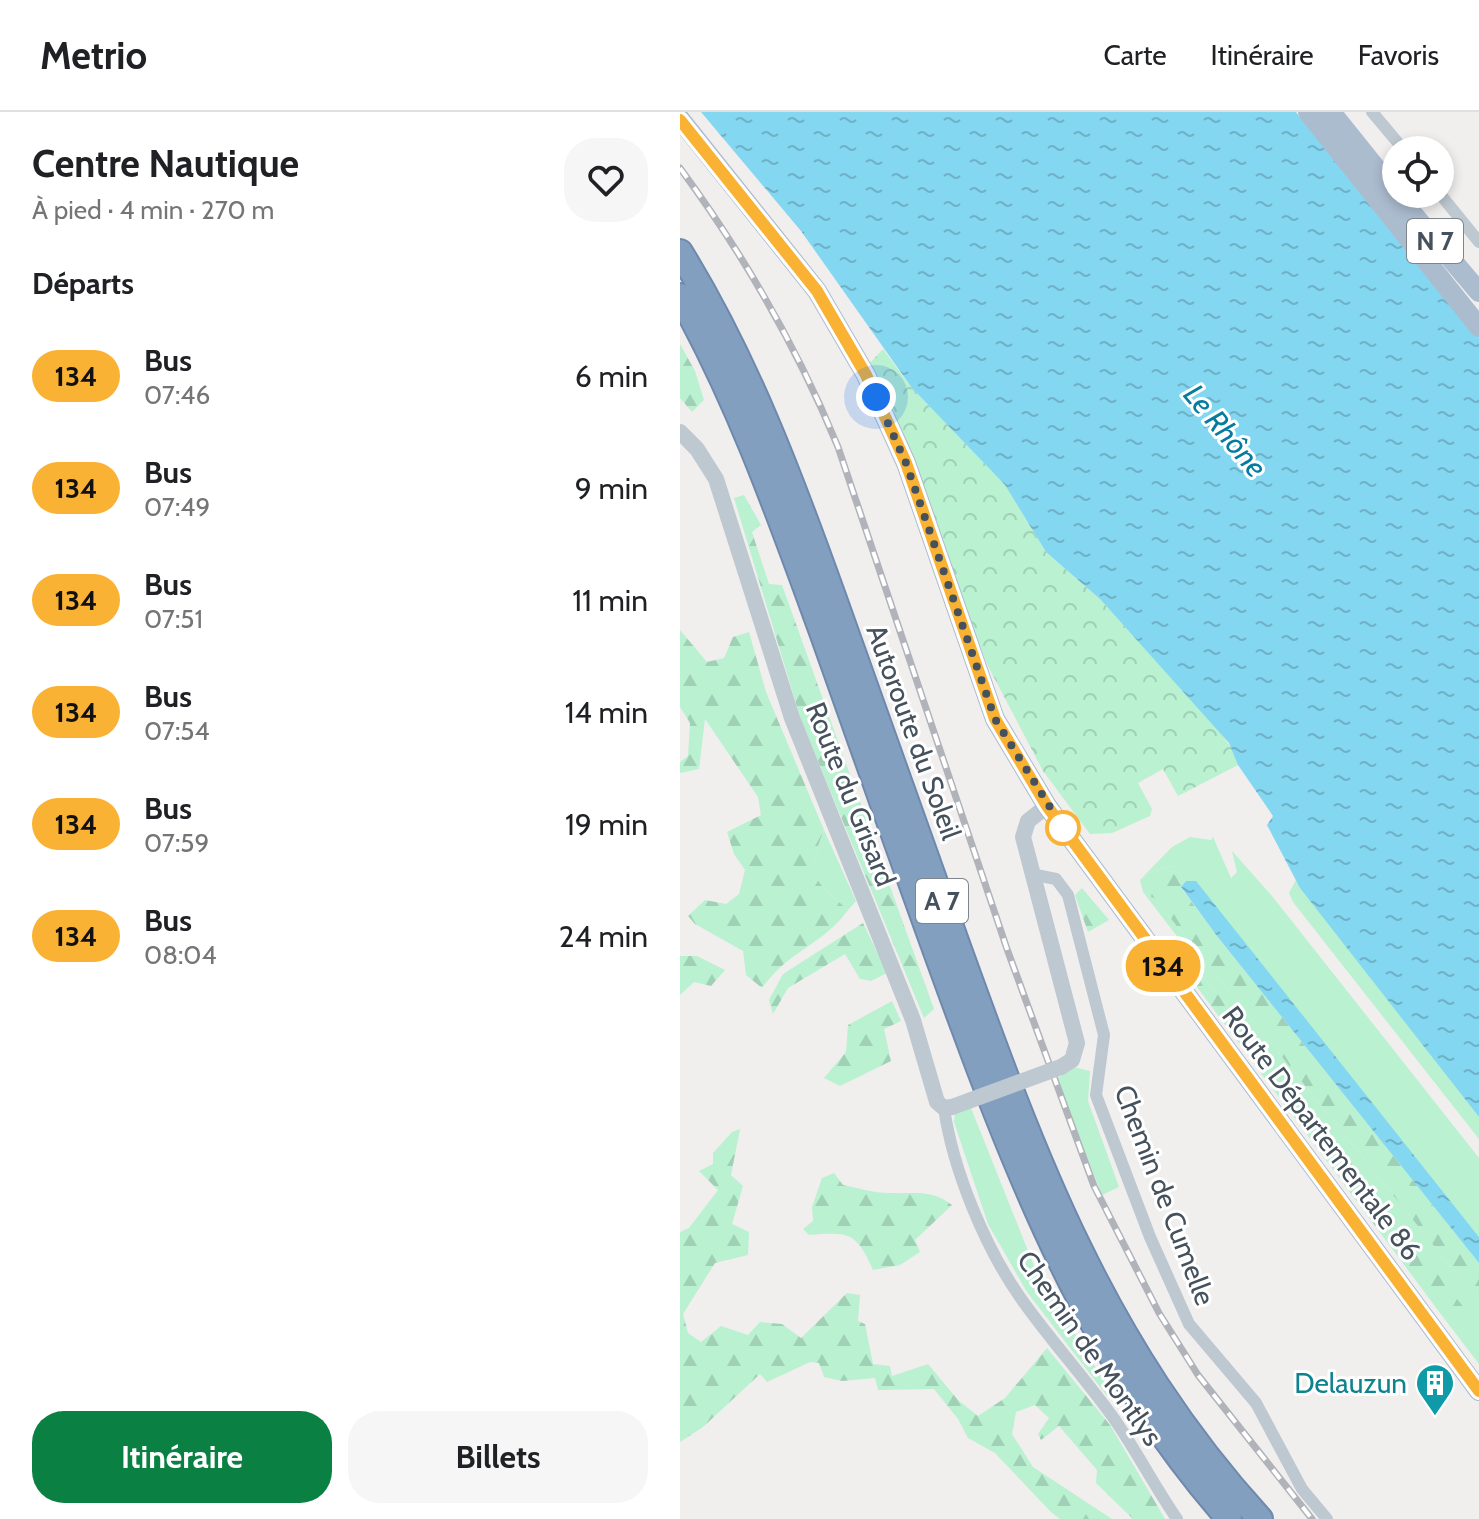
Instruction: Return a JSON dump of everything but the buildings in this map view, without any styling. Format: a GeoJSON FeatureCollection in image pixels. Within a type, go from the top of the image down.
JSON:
{"type":"FeatureCollection","features":[{"type":"Feature","properties":{"kind":"highway","name":"Autoroute du Soleil"},"geometry":{"type":"LineString","coordinates":[[680,252],[727,334],[778,448],[1000,1061],[1060,1214],[1140,1363],[1213,1465],[1260,1519]]}},
{"type":"Feature","properties":{"kind":"highway","name":"Autoroute du Soleil"},"geometry":{"type":"LineString","coordinates":[[680,296],[706,343],[758,458],[983,1080],[1040,1223],[1087,1317],[1123,1377],[1159,1431],[1229,1519]]}},
{"type":"Feature","properties":{"kind":"main road","name":"N 7"},"geometry":{"type":"LineString","coordinates":[[1308,112],[1479,327]]}},
{"type":"Feature","properties":{"kind":"main road","name":"N 7"},"geometry":{"type":"LineString","coordinates":[[1331,112],[1382,176]]}},
{"type":"Feature","properties":{"kind":"main road","name":"Route Départementale 86"},"geometry":{"type":"LineString","coordinates":[[680,119],[817,291],[866,375],[906,463],[995,719],[1047,806],[1479,1391]]}},
{"type":"Feature","properties":{"kind":"main road","name":"N 7"},"geometry":{"type":"LineString","coordinates":[[1408,208],[1479,292]]}},
{"type":"Feature","properties":{"kind":"street"},"geometry":{"type":"LineString","coordinates":[[1372,112],[1392,136]]}},
{"type":"Feature","properties":{"kind":"street"},"geometry":{"type":"LineString","coordinates":[[1451,208],[1479,242]]}},
{"type":"Feature","properties":{"kind":"street","name":"Route du Grisard"},"geometry":{"type":"LineString","coordinates":[[680,432],[697,449],[716,479],[792,718],[913,1020],[937,1102],[948,1108]]}},
{"type":"Feature","properties":{"kind":"street"},"geometry":{"type":"LineString","coordinates":[[948,1108],[1061,1067],[1072,1060],[1077,1043],[1031,874],[1023,830],[1028,821],[1047,806]]}},
{"type":"Feature","properties":{"kind":"street","name":"Chemin de Cumelle"},"geometry":{"type":"LineString","coordinates":[[1031,874],[1056,879],[1068,895],[1104,1035],[1096,1095],[1177,1302],[1189,1324],[1256,1403],[1302,1489],[1327,1519]]}},
{"type":"Feature","properties":{"kind":"street","name":"Chemin de Montlys"},"geometry":{"type":"LineString","coordinates":[[948,1108],[950,1141],[986,1238],[1001,1266],[1040,1324],[1114,1419],[1177,1519]]}},
{"type":"Feature","properties":{"kind":"green space"},"geometry":{"type":"Polygon","coordinates":[[[680,344],[695,371],[704,400],[692,412],[680,398],[680,344]]]}},
{"type":"Feature","properties":{"kind":"green space"},"geometry":{"type":"Polygon","coordinates":[[[883,349],[912,388],[1005,485],[1046,552],[1100,599],[1220,732],[1235,753],[1238,765],[1178,796],[1163,769],[1138,783],[1152,809],[1150,816],[1112,833],[1090,834],[1043,771],[987,664],[870,363],[883,349]]]}},
{"type":"Feature","properties":{"kind":"green space"},"geometry":{"type":"Polygon","coordinates":[[[744,495],[761,525],[752,532],[769,584],[782,585],[934,1009],[924,1018],[801,720],[734,498],[744,495]]]}},
{"type":"Feature","properties":{"kind":"green space"},"geometry":{"type":"Polygon","coordinates":[[[680,630],[707,662],[724,658],[733,637],[749,632],[766,692],[824,830],[815,858],[815,876],[848,910],[828,931],[784,964],[762,988],[746,975],[743,951],[695,924],[688,916],[705,900],[726,904],[739,894],[745,870],[734,854],[727,832],[761,815],[758,797],[705,719],[699,769],[680,773],[680,762],[688,756],[690,723],[680,707],[680,630]]]}},
{"type":"Feature","properties":{"kind":"green space"},"geometry":{"type":"Polygon","coordinates":[[[824,830],[856,901],[848,910],[815,876],[815,858],[824,830]]]}},
{"type":"Feature","properties":{"kind":"green space"},"geometry":{"type":"Polygon","coordinates":[[[1190,837],[1211,840],[1213,837],[1231,878],[1237,872],[1232,851],[1272,896],[1479,1158],[1479,1237],[1196,882],[1186,881],[1173,866],[1151,872],[1140,880],[1172,847],[1190,837]]]}},
{"type":"Feature","properties":{"kind":"green space"},"geometry":{"type":"Polygon","coordinates":[[[1173,866],[1186,881],[1181,888],[1217,936],[1479,1263],[1479,1302],[1155,899],[1143,892],[1140,880],[1151,872],[1173,866]]]}},
{"type":"Feature","properties":{"kind":"green space"},"geometry":{"type":"Polygon","coordinates":[[[1296,880],[1479,1117],[1479,1139],[1293,902],[1289,893],[1296,880]]]}},
{"type":"Feature","properties":{"kind":"green space"},"geometry":{"type":"Polygon","coordinates":[[[1082,888],[1109,920],[1088,932],[1075,895],[1082,888]]]}},
{"type":"Feature","properties":{"kind":"green space"},"geometry":{"type":"Polygon","coordinates":[[[1143,892],[1155,899],[1479,1302],[1479,1364],[1443,1317],[1459,1326],[1467,1313],[1235,1015],[1203,977],[1194,974],[1191,979],[1175,958],[1171,946],[1183,944],[1143,892]]]}},
{"type":"Feature","properties":{"kind":"green space"},"geometry":{"type":"Polygon","coordinates":[[[863,923],[887,973],[871,981],[860,979],[845,954],[788,988],[773,1014],[769,1000],[783,974],[863,923]]]}},
{"type":"Feature","properties":{"kind":"green space"},"geometry":{"type":"Polygon","coordinates":[[[680,956],[697,956],[725,970],[711,986],[694,982],[680,995],[680,956]]]}},
{"type":"Feature","properties":{"kind":"green space"},"geometry":{"type":"Polygon","coordinates":[[[1194,974],[1203,977],[1235,1015],[1468,1313],[1459,1326],[1443,1317],[1191,979],[1194,974]]]}},
{"type":"Feature","properties":{"kind":"green space"},"geometry":{"type":"Polygon","coordinates":[[[892,1001],[901,1021],[884,1029],[891,1061],[840,1086],[824,1078],[846,1052],[848,1025],[892,1001]]]}},
{"type":"Feature","properties":{"kind":"green space"},"geometry":{"type":"Polygon","coordinates":[[[1074,1067],[1090,1071],[1088,1101],[1119,1187],[1102,1195],[1056,1079],[1074,1067]]]}},
{"type":"Feature","properties":{"kind":"green space"},"geometry":{"type":"Polygon","coordinates":[[[971,1108],[1034,1266],[1110,1391],[1107,1396],[1027,1292],[988,1224],[954,1122],[955,1113],[971,1108]]]}},
{"type":"Feature","properties":{"kind":"green space"},"geometry":{"type":"Polygon","coordinates":[[[740,1129],[731,1175],[743,1186],[732,1224],[749,1232],[748,1255],[715,1263],[683,1314],[688,1333],[701,1342],[721,1326],[748,1335],[760,1322],[782,1324],[801,1338],[847,1293],[860,1295],[858,1321],[865,1324],[873,1364],[890,1366],[892,1376],[928,1364],[958,1400],[978,1416],[1005,1398],[1047,1348],[1110,1425],[1165,1519],[1133,1519],[1096,1483],[1097,1470],[1059,1426],[1041,1440],[1038,1434],[1049,1418],[1035,1405],[1016,1412],[1012,1434],[1033,1467],[1112,1519],[1060,1519],[995,1453],[968,1438],[958,1419],[934,1389],[878,1390],[875,1378],[842,1381],[824,1377],[819,1363],[810,1362],[767,1382],[760,1374],[703,1427],[680,1442],[680,1232],[689,1228],[718,1190],[699,1171],[713,1164],[713,1153],[732,1132],[740,1129]]]}},
{"type":"Feature","properties":{"kind":"green space"},"geometry":{"type":"Polygon","coordinates":[[[834,1173],[843,1185],[878,1192],[930,1194],[952,1205],[915,1240],[920,1252],[900,1265],[873,1270],[862,1248],[850,1237],[809,1235],[803,1229],[813,1221],[812,1207],[822,1178],[834,1173]]]}},
{"type":"Feature","properties":{"kind":"water","name":"Le Rhône"},"geometry":{"type":"Polygon","coordinates":[[[701,112],[1296,112],[1479,338],[1479,1117],[1300,888],[1267,825],[1273,816],[1238,765],[1229,743],[1100,599],[1046,552],[1005,485],[912,388],[801,231],[701,112]]]}},
{"type":"Feature","properties":{"kind":"water"},"geometry":{"type":"Polygon","coordinates":[[[1186,881],[1196,881],[1479,1237],[1479,1263],[1217,936],[1181,887],[1186,881]]]}},
{"type":"Feature","properties":{"kind":"railway"},"geometry":{"type":"LineString","coordinates":[[680,168],[726,234],[768,303],[805,373],[838,447],[1007,949],[1094,1186],[1159,1313],[1198,1375],[1312,1519]]}},
{"type":"Feature","properties":{"kind":"bus line","name":"134"},"geometry":{"type":"LineString","coordinates":[[680,120],[817,291],[866,375],[906,463],[955,613],[995,719],[1047,806],[1479,1391]]}},
{"type":"Feature","properties":{"kind":"place","name":"Delauzun"},"geometry":{"type":"Point","coordinates":[1435,1417]}},
{"type":"Feature","properties":{"kind":"route"},"geometry":{"type":"LineString","coordinates":[[876,397],[906,463],[955,613],[995,719],[1063,828]]}}]}
